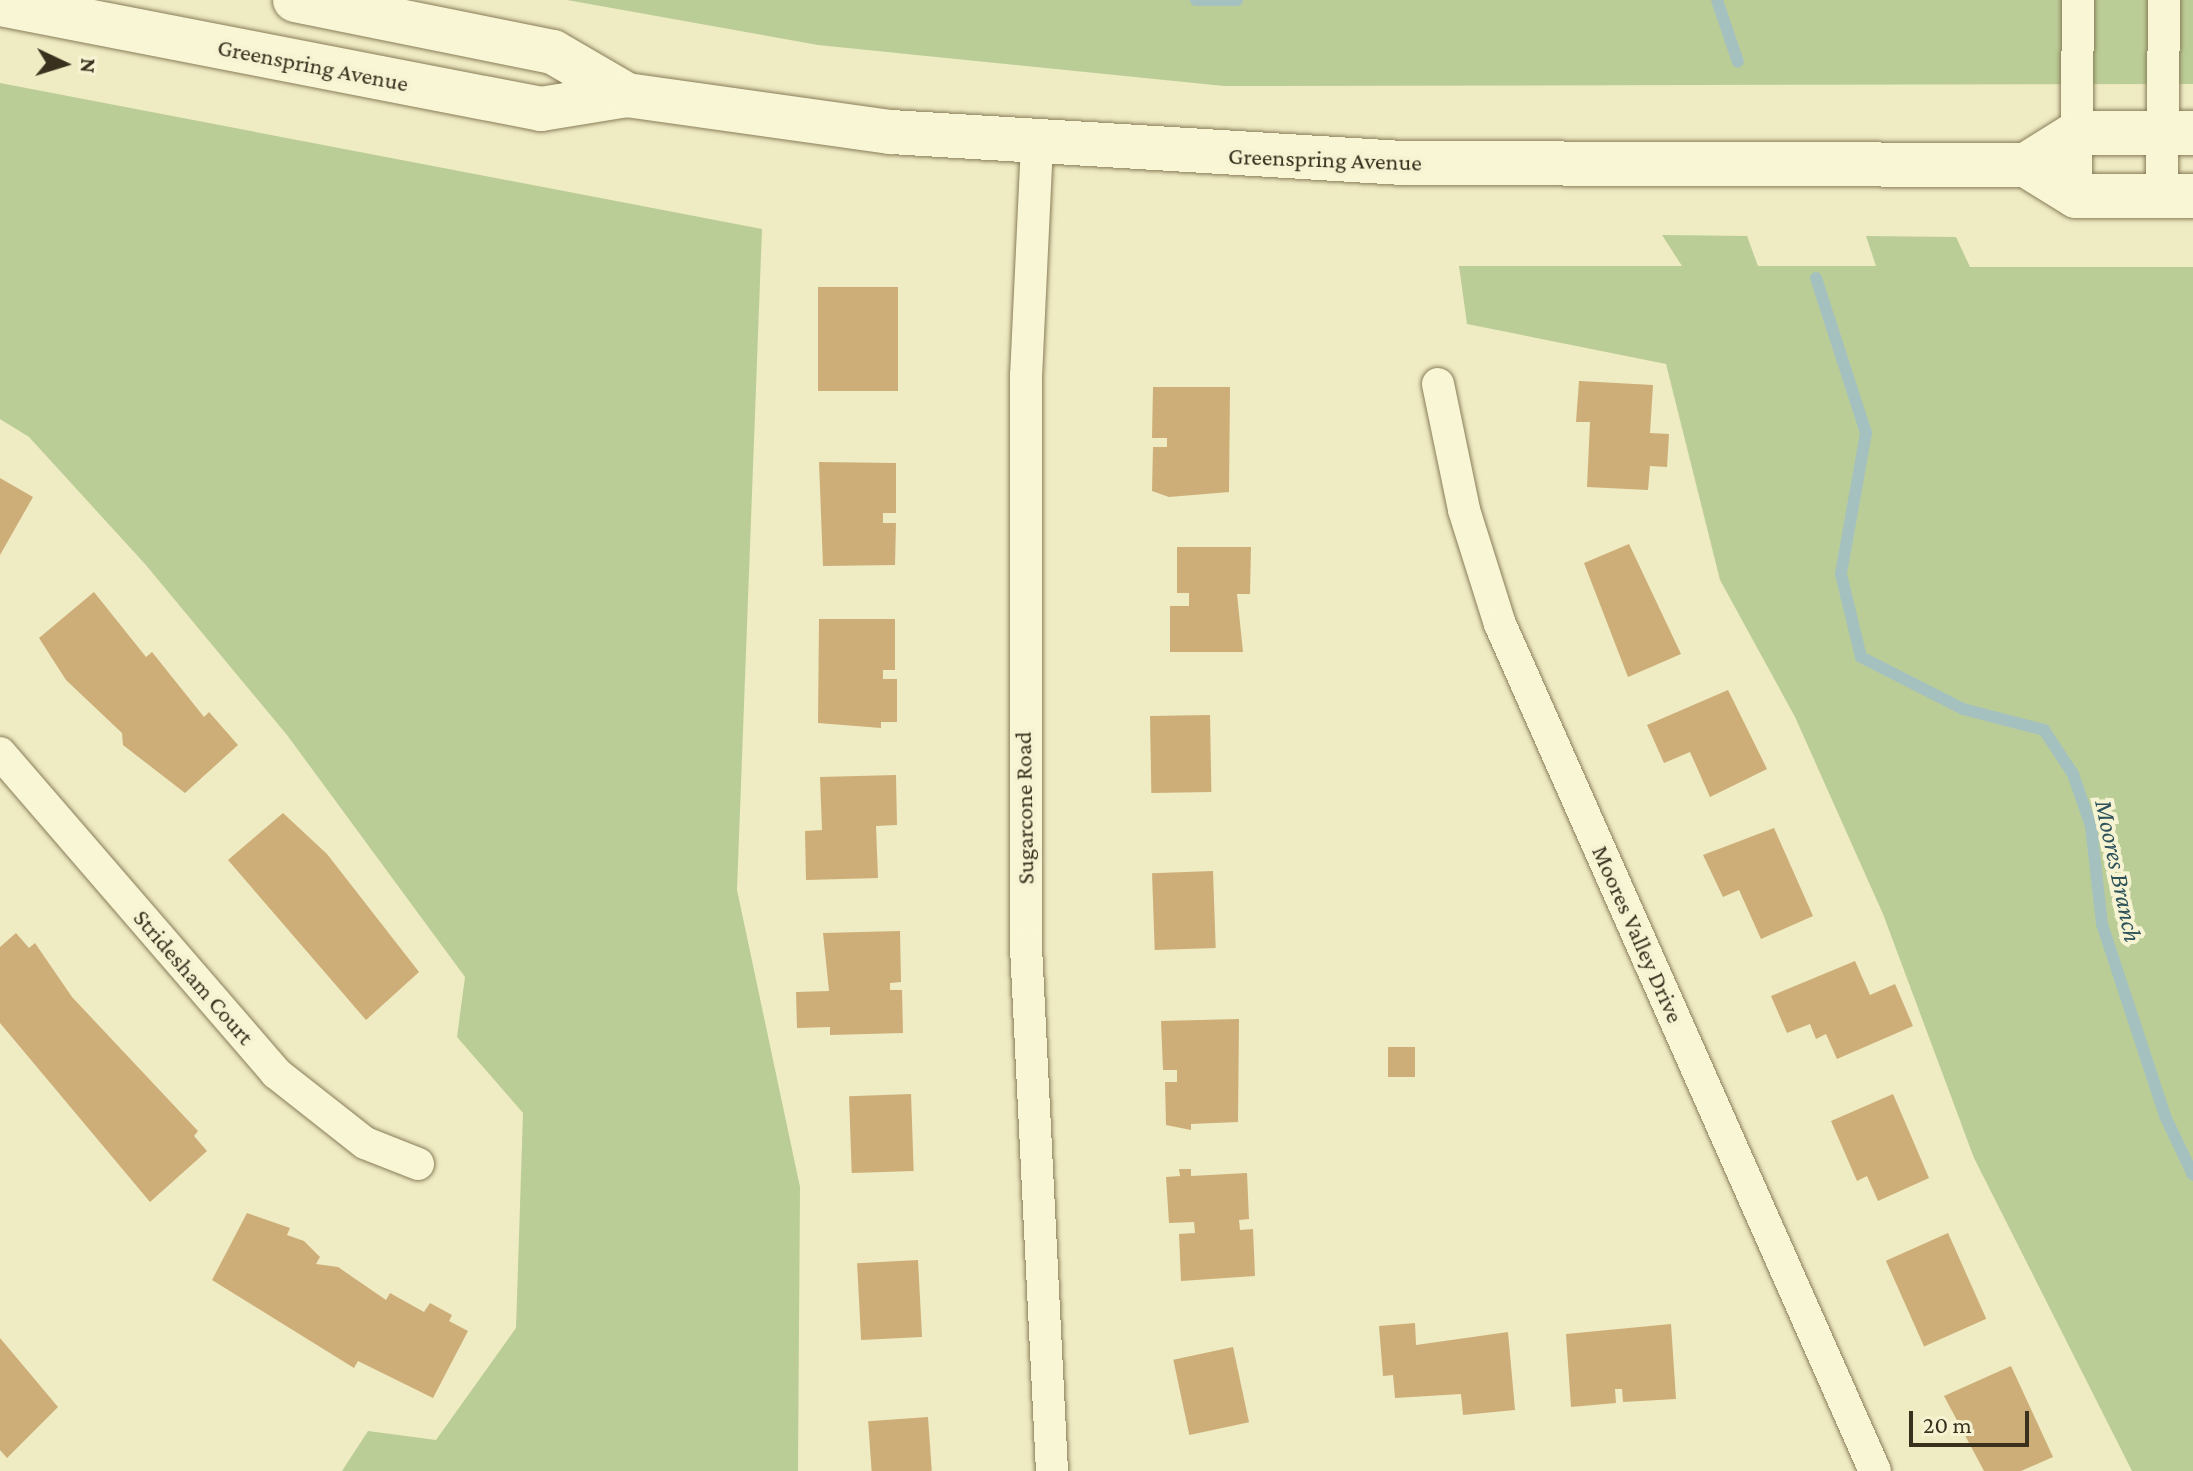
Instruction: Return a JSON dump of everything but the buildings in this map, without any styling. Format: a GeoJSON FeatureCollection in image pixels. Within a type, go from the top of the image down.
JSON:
{"type":"FeatureCollection","features":[{"type":"Feature","properties":{"kind":"main road","name":"Greenspring Avenue"},"geometry":{"type":"LineString","coordinates":[[295,0],[553,52],[627,95]]}},
{"type":"Feature","properties":{"kind":"main road","name":"Greenspring Avenue"},"geometry":{"type":"LineString","coordinates":[[0,4],[541,109],[627,95],[1037,144],[1402,163],[2026,165]]}},
{"type":"Feature","properties":{"kind":"main road"},"geometry":{"type":"LineString","coordinates":[[2178,134],[2077,133],[2026,165],[2076,196],[2178,196]]}},
{"type":"Feature","properties":{"kind":"street"},"geometry":{"type":"LineString","coordinates":[[2076,196],[2078,0]]}},
{"type":"Feature","properties":{"kind":"street"},"geometry":{"type":"LineString","coordinates":[[2164,0],[2178,134],[2178,196]]}},
{"type":"Feature","properties":{"kind":"street","name":"Sugarcone Road"},"geometry":{"type":"LineString","coordinates":[[1037,144],[1026,360],[1025,869],[1052,1471]]}},
{"type":"Feature","properties":{"kind":"street","name":"Moores Valley Drive"},"geometry":{"type":"LineString","coordinates":[[1438,384],[1464,510],[1500,624],[1875,1471]]}},
{"type":"Feature","properties":{"kind":"street","name":"Stridesham Court"},"geometry":{"type":"LineString","coordinates":[[0,753],[276,1073],[365,1143],[418,1164]]}},
{"type":"Feature","properties":{"kind":"green space"},"geometry":{"type":"Polygon","coordinates":[[[567,0],[2193,0],[2193,84],[1224,86],[818,45],[567,0]]]}},
{"type":"Feature","properties":{"kind":"green space"},"geometry":{"type":"Polygon","coordinates":[[[0,83],[762,229],[737,890],[800,1187],[798,1471],[342,1471],[368,1431],[436,1440],[516,1328],[523,1113],[457,1037],[465,977],[287,735],[145,564],[29,437],[0,419],[0,83]]]}},
{"type":"Feature","properties":{"kind":"green space"},"geometry":{"type":"Polygon","coordinates":[[[1662,235],[1747,236],[1758,266],[1876,266],[1866,236],[1956,237],[1970,267],[2193,267],[2193,1471],[2132,1471],[1974,1158],[1883,914],[1795,717],[1720,580],[1666,364],[1467,324],[1459,266],[1682,266],[1662,235]]]}},
{"type":"Feature","properties":{"kind":"waterway"},"geometry":{"type":"LineString","coordinates":[[1196,0],[1237,0]]}},
{"type":"Feature","properties":{"kind":"waterway","name":"Moores Branch"},"geometry":{"type":"LineString","coordinates":[[1717,0],[1738,62]]}},
{"type":"Feature","properties":{"kind":"waterway","name":"Moores Branch"},"geometry":{"type":"LineString","coordinates":[[1816,278],[1866,433],[1841,574],[1861,657],[1963,709],[2044,730],[2073,774],[2091,826],[2102,924],[2165,1116],[2193,1175]]}}]}
